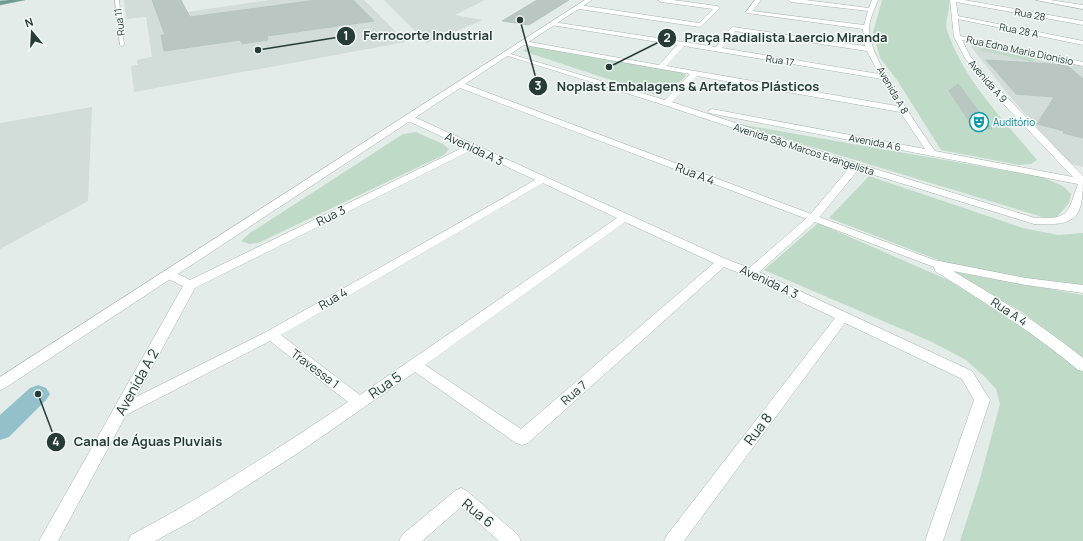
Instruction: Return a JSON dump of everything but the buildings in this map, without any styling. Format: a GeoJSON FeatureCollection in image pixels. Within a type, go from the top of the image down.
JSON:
{"type":"FeatureCollection","features":[{"type":"Feature","properties":{"kind":"main road"},"geometry":{"type":"LineString","coordinates":[[0,3],[22,0]]}},
{"type":"Feature","properties":{"kind":"street"},"geometry":{"type":"LineString","coordinates":[[0,384],[589,0]]}},
{"type":"Feature","properties":{"kind":"street"},"geometry":{"type":"LineString","coordinates":[[579,7],[700,25],[717,8],[662,0]]}},
{"type":"Feature","properties":{"kind":"street"},"geometry":{"type":"LineString","coordinates":[[758,0],[749,12],[866,27]]}},
{"type":"Feature","properties":{"kind":"street"},"geometry":{"type":"LineString","coordinates":[[791,0],[871,10]]}},
{"type":"Feature","properties":{"kind":"street","name":"Avenida A 8"},"geometry":{"type":"LineString","coordinates":[[875,0],[866,27],[869,49],[903,110],[932,153]]}},
{"type":"Feature","properties":{"kind":"street","name":"Avenida A 9"},"geometry":{"type":"LineString","coordinates":[[954,0],[957,37],[967,56],[994,89],[1083,183]]}},
{"type":"Feature","properties":{"kind":"street","name":"Rua 28"},"geometry":{"type":"LineString","coordinates":[[954,0],[1083,23]]}},
{"type":"Feature","properties":{"kind":"street"},"geometry":{"type":"LineString","coordinates":[[1039,0],[1083,7]]}},
{"type":"Feature","properties":{"kind":"street","name":"Rua 28 A"},"geometry":{"type":"LineString","coordinates":[[955,17],[1083,43]]}},
{"type":"Feature","properties":{"kind":"street"},"geometry":{"type":"LineString","coordinates":[[553,24],[718,49]]}},
{"type":"Feature","properties":{"kind":"street","name":"Rua 17"},"geometry":{"type":"LineString","coordinates":[[869,49],[733,29],[718,49],[885,77]]}},
{"type":"Feature","properties":{"kind":"street","name":"Rua Edna Maria Dionísio"},"geometry":{"type":"LineString","coordinates":[[957,37],[1083,64]]}},
{"type":"Feature","properties":{"kind":"street"},"geometry":{"type":"LineString","coordinates":[[524,43],[903,110]]}},
{"type":"Feature","properties":{"kind":"street"},"geometry":{"type":"LineString","coordinates":[[661,67],[682,44]]}},
{"type":"Feature","properties":{"kind":"street","name":"Avenida São Marcos Evangelista"},"geometry":{"type":"LineString","coordinates":[[505,54],[667,103],[856,166],[1034,221],[1059,221],[1065,220],[1072,216],[1083,183]]}},
{"type":"Feature","properties":{"kind":"street"},"geometry":{"type":"LineString","coordinates":[[667,103],[695,73]]}},
{"type":"Feature","properties":{"kind":"street","name":"Rua A 4"},"geometry":{"type":"LineString","coordinates":[[458,84],[931,264],[989,298],[1049,338],[1083,366]]}},
{"type":"Feature","properties":{"kind":"street","name":"Avenida A 6"},"geometry":{"type":"LineString","coordinates":[[667,103],[1083,183]]}},
{"type":"Feature","properties":{"kind":"street","name":"Avenida A 3"},"geometry":{"type":"LineString","coordinates":[[408,118],[722,262],[751,273],[967,375],[982,400],[934,541]]}},
{"type":"Feature","properties":{"kind":"street","name":"Rua 3"},"geometry":{"type":"LineString","coordinates":[[190,285],[471,147]]}},
{"type":"Feature","properties":{"kind":"street"},"geometry":{"type":"LineString","coordinates":[[751,273],[813,218],[856,166]]}},
{"type":"Feature","properties":{"kind":"street","name":"Rua 4"},"geometry":{"type":"LineString","coordinates":[[121,411],[271,335],[541,180]]}},
{"type":"Feature","properties":{"kind":"street","name":"Rua 5"},"geometry":{"type":"LineString","coordinates":[[137,541],[188,514],[295,446],[415,365],[625,217]]}},
{"type":"Feature","properties":{"kind":"street","name":"Rua 7"},"geometry":{"type":"LineString","coordinates":[[415,365],[522,438],[722,262]]}},
{"type":"Feature","properties":{"kind":"street","name":"Rua A 4"},"geometry":{"type":"LineString","coordinates":[[931,264],[1053,286],[1083,289]]}},
{"type":"Feature","properties":{"kind":"street"},"geometry":{"type":"LineString","coordinates":[[168,274],[190,285]]}},
{"type":"Feature","properties":{"kind":"street","name":"Avenida A 2"},"geometry":{"type":"LineString","coordinates":[[48,541],[190,285]]}},
{"type":"Feature","properties":{"kind":"street","name":"Rua 8"},"geometry":{"type":"LineString","coordinates":[[673,541],[843,317]]}},
{"type":"Feature","properties":{"kind":"street","name":"Travessa 1"},"geometry":{"type":"LineString","coordinates":[[271,335],[359,402]]}},
{"type":"Feature","properties":{"kind":"street","name":"Rua 6"},"geometry":{"type":"LineString","coordinates":[[408,541],[461,496],[512,541]]}},
{"type":"Feature","properties":{"kind":"lane","name":"Rua 11"},"geometry":{"type":"LineString","coordinates":[[117,0],[122,45]]}},
{"type":"Feature","properties":{"kind":"shaded area"},"geometry":{"type":"Polygon","coordinates":[[[124,0],[181,0],[187,12],[269,0],[364,0],[406,42],[134,92],[131,66],[138,65],[137,60],[152,57],[146,17],[126,19],[124,0]]]}},
{"type":"Feature","properties":{"kind":"shaded area"},"geometry":{"type":"Polygon","coordinates":[[[384,0],[485,0],[455,15],[483,20],[427,43],[384,0]]]}},
{"type":"Feature","properties":{"kind":"shaded area"},"geometry":{"type":"Polygon","coordinates":[[[973,43],[1083,66],[1083,167],[1071,164],[1033,123],[1007,93],[970,45],[973,43]]]}},
{"type":"Feature","properties":{"kind":"shaded area"},"geometry":{"type":"Polygon","coordinates":[[[92,107],[88,201],[0,249],[0,123],[92,107]]]}},
{"type":"Feature","properties":{"kind":"green space"},"geometry":{"type":"Polygon","coordinates":[[[882,0],[949,0],[946,24],[955,51],[975,84],[999,116],[1037,160],[1031,164],[1019,165],[941,150],[897,80],[880,58],[873,32],[882,0]]]}},
{"type":"Feature","properties":{"kind":"green space"},"geometry":{"type":"Polygon","coordinates":[[[531,45],[678,72],[685,74],[686,76],[668,92],[653,94],[523,51],[531,45]]]}},
{"type":"Feature","properties":{"kind":"green space"},"geometry":{"type":"Polygon","coordinates":[[[986,45],[1039,56],[1033,62],[980,50],[986,45]]]}},
{"type":"Feature","properties":{"kind":"green space"},"geometry":{"type":"Polygon","coordinates":[[[733,123],[1042,177],[1063,186],[1071,194],[1069,203],[1057,217],[1046,218],[733,123]]]}},
{"type":"Feature","properties":{"kind":"green space"},"geometry":{"type":"Polygon","coordinates":[[[416,132],[443,144],[449,149],[444,155],[258,243],[249,244],[241,241],[250,233],[403,134],[416,132]]]}},
{"type":"Feature","properties":{"kind":"green space"},"geometry":{"type":"Polygon","coordinates":[[[869,176],[1023,228],[1058,235],[1083,233],[1083,285],[1033,280],[943,262],[829,218],[869,176]]]}},
{"type":"Feature","properties":{"kind":"green space"},"geometry":{"type":"Polygon","coordinates":[[[818,223],[948,280],[992,305],[1083,372],[1083,541],[960,541],[980,479],[1000,404],[996,389],[966,360],[932,342],[764,270],[818,223]]]}},
{"type":"Feature","properties":{"kind":"green space"},"geometry":{"type":"Polygon","coordinates":[[[950,271],[1083,295],[1083,358],[1022,312],[950,271]]]}},
{"type":"Feature","properties":{"kind":"waterway"},"geometry":{"type":"LineString","coordinates":[[0,430],[38,394]]}},
{"type":"Feature","properties":{"kind":"place","name":"Noplast Embalagens & Artefatos Plásticos"},"geometry":{"type":"Point","coordinates":[520,20]}},
{"type":"Feature","properties":{"kind":"place","name":"Ferrocorte Industrial"},"geometry":{"type":"Point","coordinates":[258,50]}},
{"type":"Feature","properties":{"kind":"place","name":"Praça Radialista Laercio Miranda"},"geometry":{"type":"Point","coordinates":[609,67]}},
{"type":"Feature","properties":{"kind":"place","name":"Auditório"},"geometry":{"type":"Point","coordinates":[979,122]}},
{"type":"Feature","properties":{"kind":"place","name":"Canal de Águas Pluviais"},"geometry":{"type":"Point","coordinates":[38,394]}}]}
